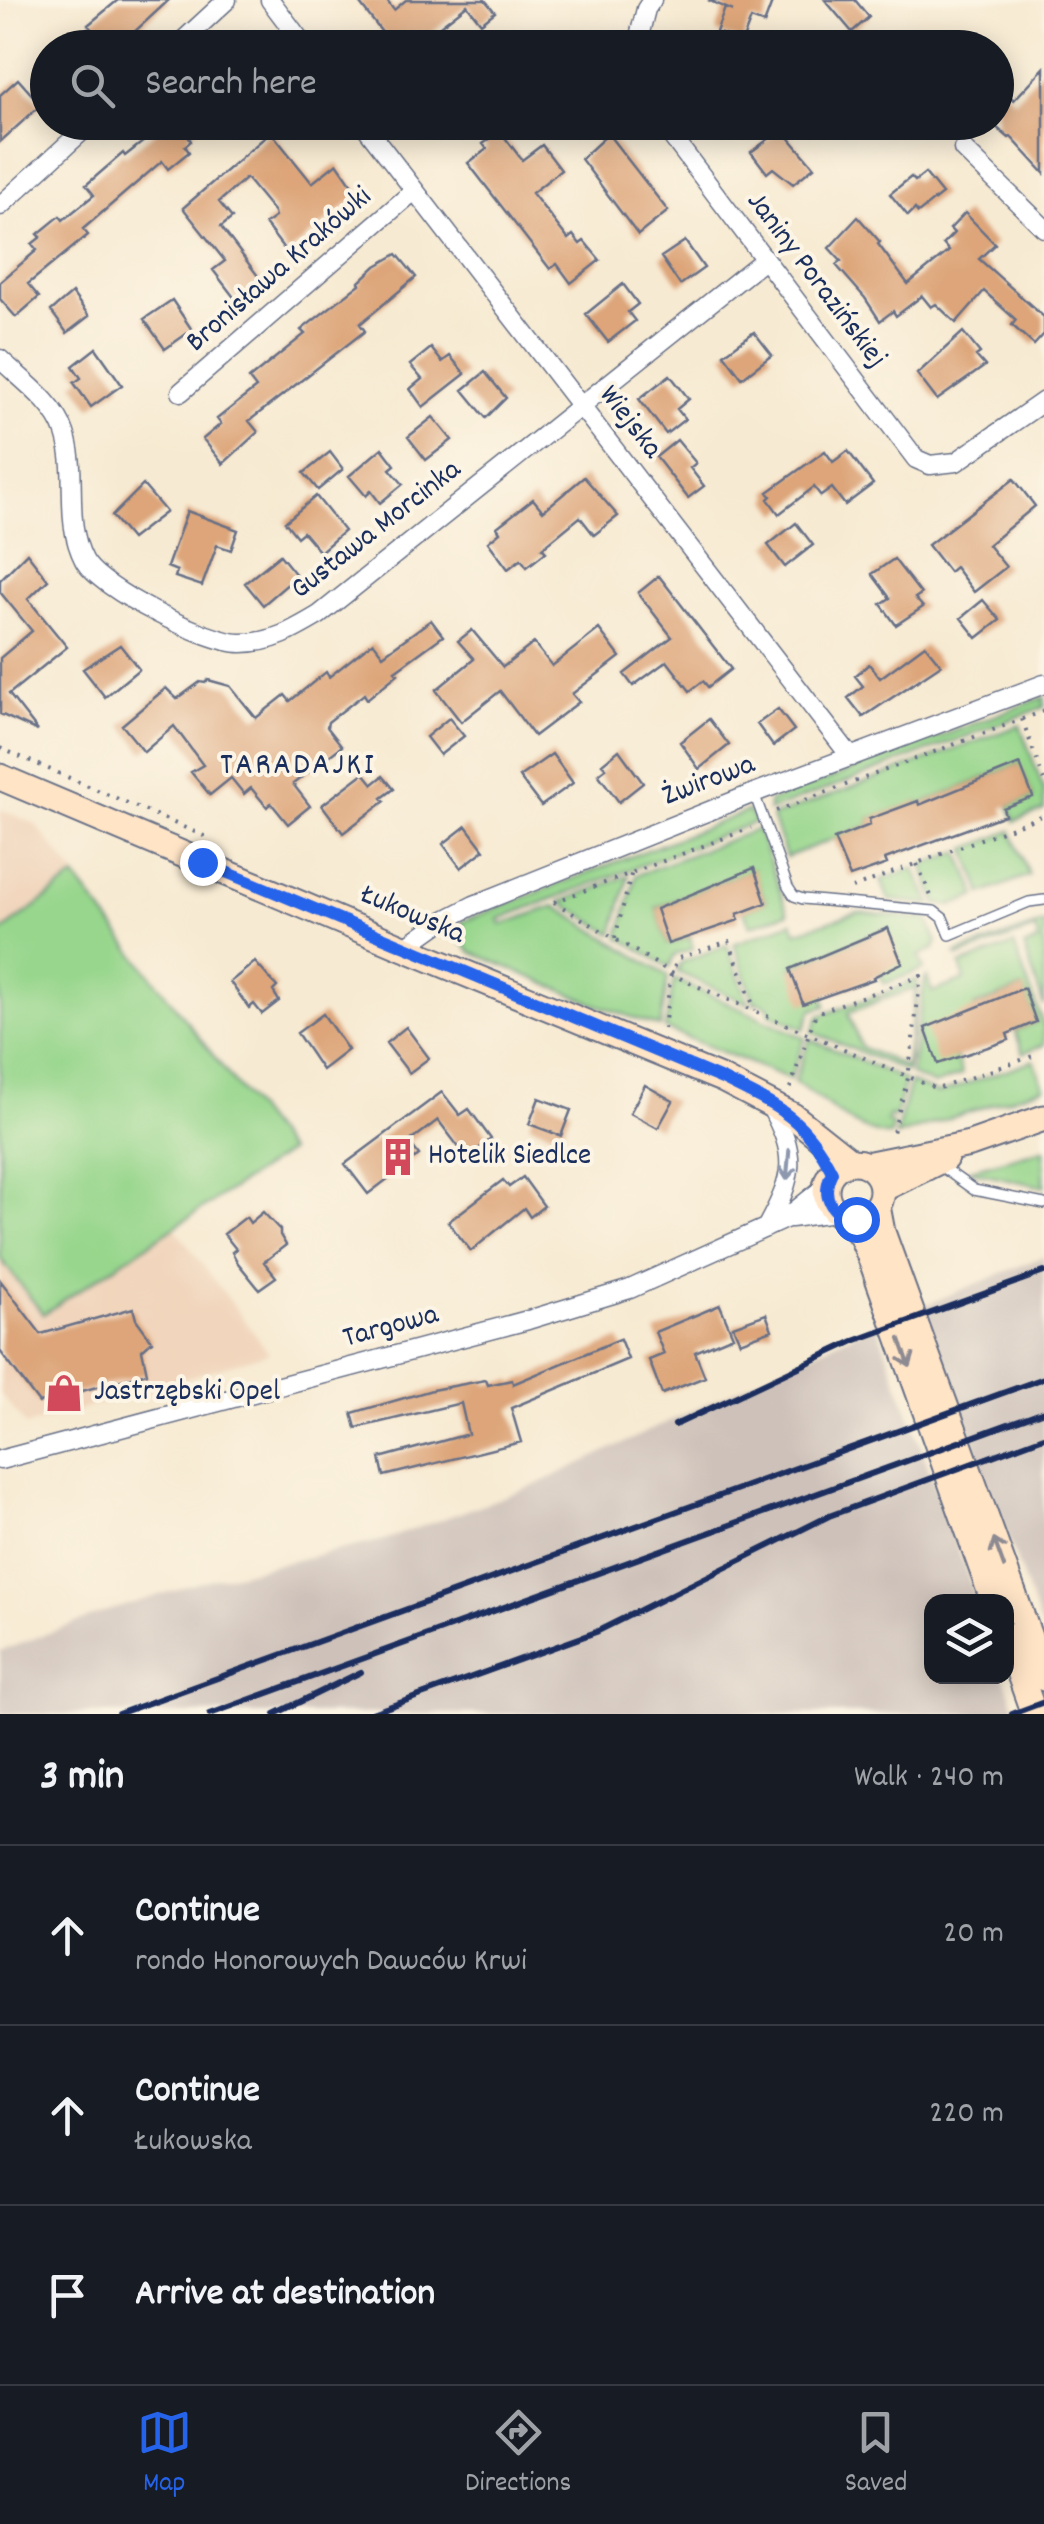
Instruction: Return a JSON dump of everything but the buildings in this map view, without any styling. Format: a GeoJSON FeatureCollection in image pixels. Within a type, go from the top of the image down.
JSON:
{"type":"FeatureCollection","features":[{"type":"Feature","properties":{"kind":"main road","name":"Łukowska"},"geometry":{"type":"LineString","coordinates":[[0,777],[722,1079],[779,1091],[799,1107],[822,1152],[844,1171]]}},
{"type":"Feature","properties":{"kind":"main road"},"geometry":{"type":"LineString","coordinates":[[991,1594],[872,1262],[862,1238],[826,1196],[844,1171],[970,1144],[1044,1118]]}},
{"type":"Feature","properties":{"kind":"main road"},"geometry":{"type":"LineString","coordinates":[[842,1215],[865,1216],[880,1197],[970,1144]]}},
{"type":"Feature","properties":{"kind":"main road"},"geometry":{"type":"LineString","coordinates":[[844,1171],[877,1174],[882,1232],[1044,1678]]}},
{"type":"Feature","properties":{"kind":"main road"},"geometry":{"type":"LineString","coordinates":[[1014,1658],[1034,1714]]}},
{"type":"Feature","properties":{"kind":"street"},"geometry":{"type":"LineString","coordinates":[[194,30],[227,0]]}},
{"type":"Feature","properties":{"kind":"street"},"geometry":{"type":"LineString","coordinates":[[270,0],[292,30]]}},
{"type":"Feature","properties":{"kind":"street"},"geometry":{"type":"LineString","coordinates":[[641,30],[652,0]]}},
{"type":"Feature","properties":{"kind":"street"},"geometry":{"type":"LineString","coordinates":[[0,206],[72,140]]}},
{"type":"Feature","properties":{"kind":"street","name":"Wiejska"},"geometry":{"type":"LineString","coordinates":[[376,140],[851,758]]}},
{"type":"Feature","properties":{"kind":"street","name":"Janiny Porazińskiej"},"geometry":{"type":"LineString","coordinates":[[676,140],[916,459],[930,465],[956,462],[1044,401]]}},
{"type":"Feature","properties":{"kind":"street"},"geometry":{"type":"LineString","coordinates":[[963,149],[1044,228]]}},
{"type":"Feature","properties":{"kind":"street","name":"Bronisława Krakówki"},"geometry":{"type":"LineString","coordinates":[[181,392],[414,191]]}},
{"type":"Feature","properties":{"kind":"street","name":"Gustawa Morcinka"},"geometry":{"type":"LineString","coordinates":[[0,359],[42,400],[64,429],[72,469],[71,528],[85,563],[108,585],[200,635],[240,644],[280,638],[319,615],[765,259]]}},
{"type":"Feature","properties":{"kind":"street","name":"Żwirowa"},"geometry":{"type":"LineString","coordinates":[[404,948],[438,923],[474,904],[1044,684]]}},
{"type":"Feature","properties":{"kind":"street"},"geometry":{"type":"LineString","coordinates":[[766,1228],[784,1192],[790,1160],[779,1091]]}},
{"type":"Feature","properties":{"kind":"street","name":"Targowa"},"geometry":{"type":"LineString","coordinates":[[0,1460],[528,1320],[630,1289],[785,1219],[844,1171]]}},
{"type":"Feature","properties":{"kind":"street","name":"Targowa"},"geometry":{"type":"LineString","coordinates":[[785,1219],[842,1215]]}},
{"type":"Feature","properties":{"kind":"lane"},"geometry":{"type":"LineString","coordinates":[[754,793],[794,896],[815,902],[934,910],[943,918],[950,934],[1029,902],[1044,900]]}},
{"type":"Feature","properties":{"kind":"lane"},"geometry":{"type":"LineString","coordinates":[[936,1163],[974,1190],[1044,1204]]}},
{"type":"Feature","properties":{"kind":"path"},"geometry":{"type":"LineString","coordinates":[[1036,1055],[938,1089],[671,973],[554,902],[1044,711]]}},
{"type":"Feature","properties":{"kind":"path"},"geometry":{"type":"LineString","coordinates":[[1022,719],[1044,780]]}},
{"type":"Feature","properties":{"kind":"path"},"geometry":{"type":"LineString","coordinates":[[815,902],[1044,815]]}},
{"type":"Feature","properties":{"kind":"path"},"geometry":{"type":"LineString","coordinates":[[917,863],[934,910]]}},
{"type":"Feature","properties":{"kind":"path"},"geometry":{"type":"LineString","coordinates":[[615,938],[632,871]]}},
{"type":"Feature","properties":{"kind":"path"},"geometry":{"type":"LineString","coordinates":[[663,1034],[671,973],[679,958],[729,941],[755,1011]]}},
{"type":"Feature","properties":{"kind":"path"},"geometry":{"type":"LineString","coordinates":[[799,1107],[779,1091],[816,1012],[921,976],[908,1078],[890,1146]]}},
{"type":"Feature","properties":{"kind":"shaded area"},"geometry":{"type":"Polygon","coordinates":[[[0,809],[35,824],[76,875],[0,932],[0,809]]]}},
{"type":"Feature","properties":{"kind":"shaded area"},"geometry":{"type":"Polygon","coordinates":[[[175,1228],[269,1353],[26,1426],[0,1393],[0,1258],[44,1314],[175,1228]]]}},
{"type":"Feature","properties":{"kind":"shaded area"},"geometry":{"type":"Polygon","coordinates":[[[1044,1256],[1044,1635],[923,1306],[1044,1256]]]}},
{"type":"Feature","properties":{"kind":"shaded area"},"geometry":{"type":"Polygon","coordinates":[[[876,1323],[974,1594],[924,1594],[924,1684],[1006,1684],[1017,1714],[0,1714],[0,1651],[204,1581],[384,1540],[531,1487],[876,1323]]]}},
{"type":"Feature","properties":{"kind":"green space"},"geometry":{"type":"Polygon","coordinates":[[[1044,697],[1044,707],[769,811],[769,802],[1044,697]]]}},
{"type":"Feature","properties":{"kind":"green space"},"geometry":{"type":"Polygon","coordinates":[[[1020,725],[1044,790],[1044,810],[1015,821],[1009,806],[1033,797],[1019,764],[919,805],[918,802],[869,819],[870,825],[786,857],[772,817],[1020,725]]]}},
{"type":"Feature","properties":{"kind":"green space"},"geometry":{"type":"Polygon","coordinates":[[[748,811],[756,822],[499,919],[501,925],[555,906],[668,976],[660,1027],[471,952],[456,936],[464,927],[461,922],[748,811]]]}},
{"type":"Feature","properties":{"kind":"green space"},"geometry":{"type":"Polygon","coordinates":[[[758,829],[788,913],[750,926],[744,911],[766,902],[753,869],[656,908],[668,944],[690,937],[693,949],[675,955],[669,967],[619,937],[636,875],[758,829]]]}},
{"type":"Feature","properties":{"kind":"green space"},"geometry":{"type":"Polygon","coordinates":[[[1011,831],[1029,875],[982,894],[966,849],[1011,831]]]}},
{"type":"Feature","properties":{"kind":"green space"},"geometry":{"type":"Polygon","coordinates":[[[959,852],[977,896],[951,906],[937,904],[923,865],[959,852]]]}},
{"type":"Feature","properties":{"kind":"green space"},"geometry":{"type":"Polygon","coordinates":[[[914,868],[931,904],[889,900],[881,880],[914,868]]]}},
{"type":"Feature","properties":{"kind":"green space"},"geometry":{"type":"Polygon","coordinates":[[[629,875],[613,934],[561,902],[629,875]]]}},
{"type":"Feature","properties":{"kind":"green space"},"geometry":{"type":"Polygon","coordinates":[[[75,877],[288,1152],[43,1314],[0,1258],[0,933],[75,877]]]}},
{"type":"Feature","properties":{"kind":"green space"},"geometry":{"type":"Polygon","coordinates":[[[858,912],[928,920],[937,942],[934,949],[919,956],[924,969],[884,984],[880,973],[888,928],[791,968],[824,996],[826,1006],[812,1010],[804,1029],[769,1013],[770,1007],[757,1001],[755,1004],[734,944],[792,922],[796,932],[858,912]]]}},
{"type":"Feature","properties":{"kind":"green space"},"geometry":{"type":"Polygon","coordinates":[[[1044,923],[1044,1006],[1024,947],[1039,941],[1035,929],[958,957],[956,954],[1044,923]]]}},
{"type":"Feature","properties":{"kind":"green space"},"geometry":{"type":"Polygon","coordinates":[[[727,945],[749,1004],[677,972],[682,962],[727,945]]]}},
{"type":"Feature","properties":{"kind":"green space"},"geometry":{"type":"Polygon","coordinates":[[[1014,945],[1044,1027],[1044,1045],[1023,1053],[1015,1031],[1036,1022],[1023,988],[975,1006],[956,1057],[962,1075],[934,1085],[911,1075],[925,979],[932,992],[965,980],[960,965],[1014,945]]]}},
{"type":"Feature","properties":{"kind":"green space"},"geometry":{"type":"Polygon","coordinates":[[[674,979],[805,1038],[790,1079],[665,1029],[674,979]]]}},
{"type":"Feature","properties":{"kind":"green space"},"geometry":{"type":"Polygon","coordinates":[[[916,980],[918,985],[907,1072],[812,1032],[819,1016],[879,995],[881,1000],[848,1013],[861,1047],[906,1067],[916,988],[885,999],[883,994],[916,980]]]}},
{"type":"Feature","properties":{"kind":"green space"},"geometry":{"type":"Polygon","coordinates":[[[810,1039],[905,1080],[895,1118],[889,1116],[887,1122],[893,1125],[890,1136],[851,1122],[794,1082],[810,1039]]]}},
{"type":"Feature","properties":{"kind":"green space"},"geometry":{"type":"Polygon","coordinates":[[[1034,1060],[1044,1087],[896,1136],[910,1082],[938,1094],[1034,1060]]]}},
{"type":"Feature","properties":{"kind":"green space"},"geometry":{"type":"Polygon","coordinates":[[[1044,1149],[1044,1187],[968,1170],[1044,1149]]]}},
{"type":"Feature","properties":{"kind":"railway"},"geometry":{"type":"LineString","coordinates":[[675,1425],[854,1341],[1044,1272]]}},
{"type":"Feature","properties":{"kind":"railway"},"geometry":{"type":"LineString","coordinates":[[118,1714],[1044,1378]]}},
{"type":"Feature","properties":{"kind":"railway"},"geometry":{"type":"LineString","coordinates":[[210,1714],[1044,1411]]}},
{"type":"Feature","properties":{"kind":"railway"},"geometry":{"type":"LineString","coordinates":[[369,1714],[596,1632],[829,1516],[1044,1437]]}},
{"type":"Feature","properties":{"kind":"railway"},"geometry":{"type":"LineString","coordinates":[[275,1714],[361,1672]]}},
{"type":"Feature","properties":{"kind":"railway"},"geometry":{"type":"LineString","coordinates":[[1012,1714],[1044,1702]]}},
{"type":"Feature","properties":{"kind":"place","name":"Hotelik Siedlce"},"geometry":{"type":"Point","coordinates":[398,1157]}},
{"type":"Feature","properties":{"kind":"place","name":"Jastrzębski Opel"},"geometry":{"type":"Point","coordinates":[64,1393]}},
{"type":"Feature","properties":{"kind":"district","name":"TARADAJKI"},"geometry":{"type":"Point","coordinates":[298,767]}},
{"type":"Feature","properties":{"kind":"route"},"geometry":{"type":"LineString","coordinates":[[202,862],[722,1079],[768,1102],[798,1120],[832,1172],[826,1186],[829,1204],[841,1216],[856,1219]]}}]}
